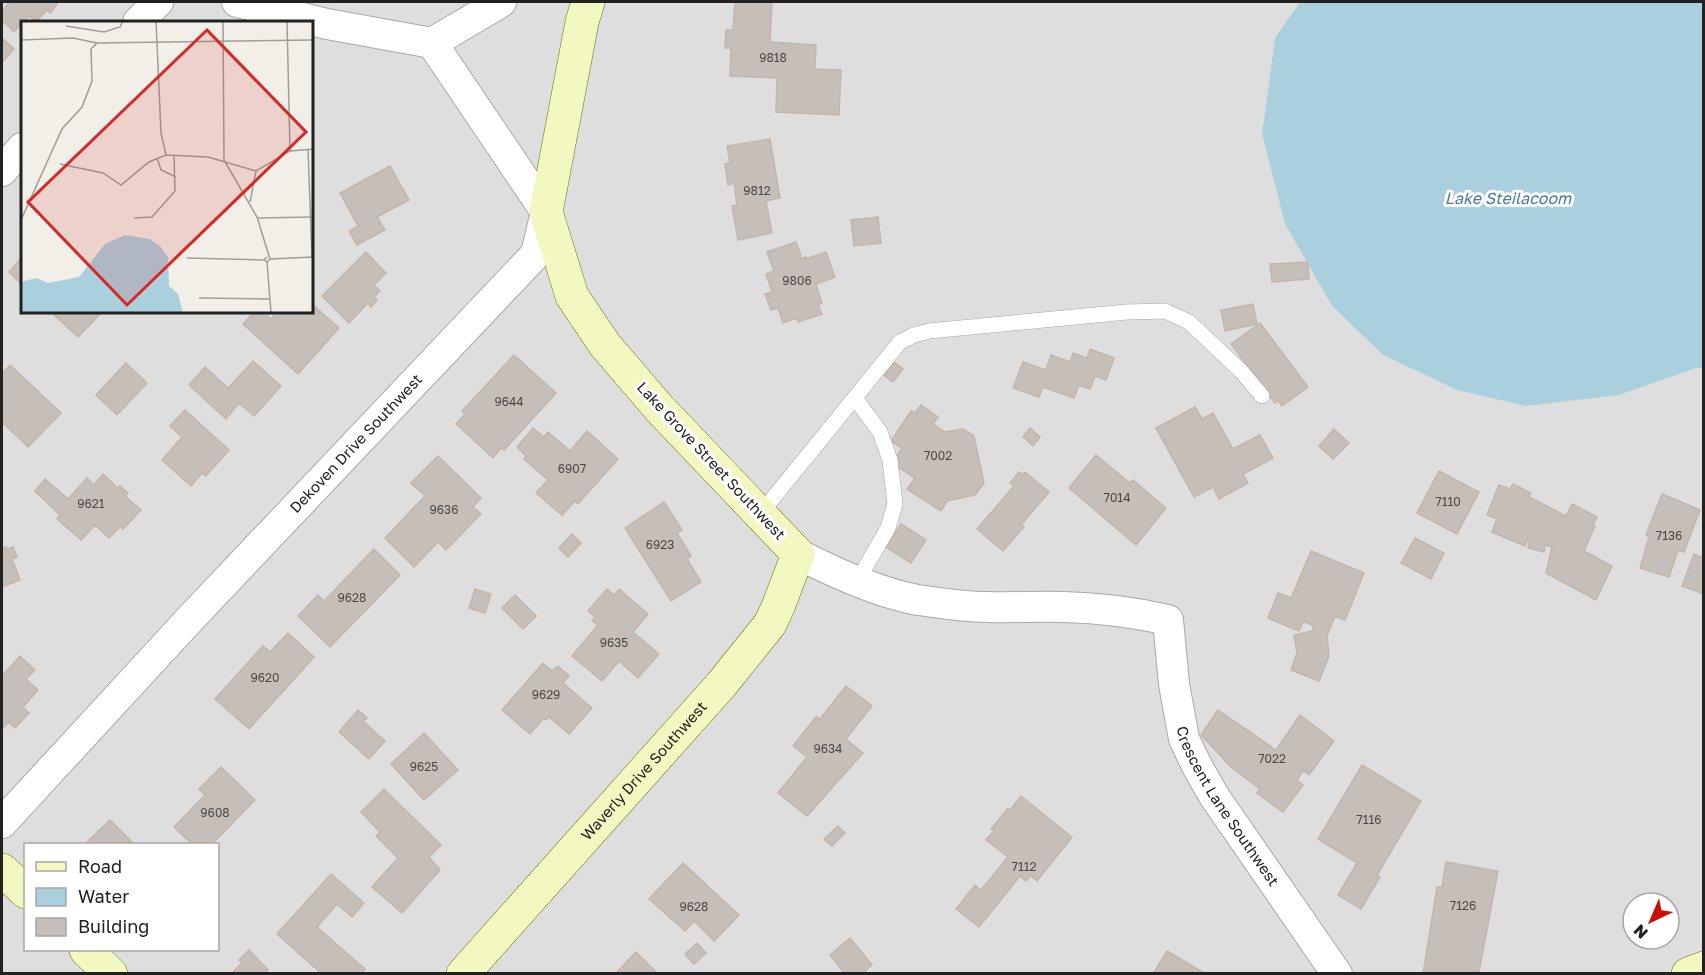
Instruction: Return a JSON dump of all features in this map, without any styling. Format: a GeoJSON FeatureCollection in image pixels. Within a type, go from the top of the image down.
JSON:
{"type":"FeatureCollection","features":[{"type":"Feature","properties":{"kind":"street"},"geometry":{"type":"LineString","coordinates":[[139,21],[158,2]]}},
{"type":"Feature","properties":{"kind":"street"},"geometry":{"type":"LineString","coordinates":[[237,2],[327,24],[432,43],[501,2]]}},
{"type":"Feature","properties":{"kind":"street","name":"Dekoven Drive Southwest"},"geometry":{"type":"LineString","coordinates":[[2,822],[182,627],[536,254],[582,22],[588,2]]}},
{"type":"Feature","properties":{"kind":"street","name":"Lake Grove Street Southwest"},"geometry":{"type":"LineString","coordinates":[[432,43],[546,212],[572,296],[605,345],[659,408],[798,554],[892,593],[916,599],[985,608],[1062,606],[1103,609],[1168,620]]}},
{"type":"Feature","properties":{"kind":"street"},"geometry":{"type":"LineString","coordinates":[[2,171],[21,149]]}},
{"type":"Feature","properties":{"kind":"street","name":"Waverly Drive Southwest"},"geometry":{"type":"LineString","coordinates":[[464,974],[721,686],[770,624],[798,554]]}},
{"type":"Feature","properties":{"kind":"street","name":"Crescent Lane Southwest"},"geometry":{"type":"LineString","coordinates":[[1168,620],[1176,695],[1184,739],[1192,757],[1214,796],[1337,974]]}},
{"type":"Feature","properties":{"kind":"street"},"geometry":{"type":"LineString","coordinates":[[2,870],[24,890]]}},
{"type":"Feature","properties":{"kind":"street"},"geometry":{"type":"LineString","coordinates":[[87,951],[111,974]]}},
{"type":"Feature","properties":{"kind":"street"},"geometry":{"type":"LineString","coordinates":[[1688,974],[1704,968]]}},
{"type":"Feature","properties":{"kind":"lane"},"geometry":{"type":"LineString","coordinates":[[760,514],[900,342],[929,331],[1104,314],[1165,311],[1189,322],[1241,371],[1262,396]]}},
{"type":"Feature","properties":{"kind":"lane"},"geometry":{"type":"LineString","coordinates":[[855,398],[880,432],[890,460],[896,504],[888,528],[858,580]]}},
{"type":"Feature","properties":{"kind":"shaded area"},"geometry":{"type":"Polygon","coordinates":[[[2,2],[1300,2],[1275,38],[1262,134],[1285,224],[1332,306],[1383,355],[1457,390],[1703,368],[1703,973],[2,974],[2,2]]]}},
{"type":"Feature","properties":{"kind":"water","name":"Lake Steilacoom"},"geometry":{"type":"Polygon","coordinates":[[[1300,2],[1703,2],[1703,368],[1696,368],[1619,395],[1526,406],[1457,390],[1383,355],[1332,306],[1285,224],[1262,134],[1275,38],[1300,2]]]}},
{"type":"Feature","properties":{"kind":"building"},"geometry":{"type":"Polygon","coordinates":[[[10,2],[55,2],[57,4],[50,13],[47,10],[37,21],[29,16],[21,21],[21,25],[14,32],[2,20],[2,11],[10,2]]]}},
{"type":"Feature","properties":{"kind":"building"},"geometry":{"type":"Polygon","coordinates":[[[735,2],[772,2],[770,42],[816,45],[815,69],[841,70],[839,115],[776,112],[777,78],[730,76],[731,48],[725,48],[726,30],[733,30],[735,2]]]}},
{"type":"Feature","properties":{"kind":"building"},"geometry":{"type":"Polygon","coordinates":[[[2,38],[14,49],[2,62],[2,38]]]}},
{"type":"Feature","properties":{"kind":"building"},"geometry":{"type":"Polygon","coordinates":[[[770,139],[780,198],[766,201],[772,233],[738,240],[732,206],[737,205],[734,183],[728,185],[725,164],[730,163],[727,146],[770,139]]]}},
{"type":"Feature","properties":{"kind":"building"},"geometry":{"type":"Polygon","coordinates":[[[390,166],[409,200],[377,217],[385,230],[357,245],[349,231],[358,226],[340,193],[390,166]]]}},
{"type":"Feature","properties":{"kind":"building"},"geometry":{"type":"Polygon","coordinates":[[[878,217],[881,243],[854,246],[851,220],[878,217]]]}},
{"type":"Feature","properties":{"kind":"building"},"geometry":{"type":"Polygon","coordinates":[[[796,242],[802,259],[826,252],[835,277],[816,284],[822,303],[818,305],[822,314],[798,322],[797,318],[783,323],[778,308],[771,310],[765,294],[772,292],[766,274],[774,271],[767,252],[796,242]]]}},
{"type":"Feature","properties":{"kind":"building"},"geometry":{"type":"Polygon","coordinates":[[[366,252],[386,273],[374,285],[380,291],[374,297],[377,300],[371,307],[368,303],[349,323],[322,296],[366,252]]]}},
{"type":"Feature","properties":{"kind":"building"},"geometry":{"type":"Polygon","coordinates":[[[21,258],[21,284],[9,272],[21,258]]]}},
{"type":"Feature","properties":{"kind":"building"},"geometry":{"type":"Polygon","coordinates":[[[1308,262],[1309,279],[1272,282],[1270,264],[1308,262]]]}},
{"type":"Feature","properties":{"kind":"building"},"geometry":{"type":"Polygon","coordinates":[[[1253,304],[1257,324],[1225,331],[1221,310],[1253,304]]]}},
{"type":"Feature","properties":{"kind":"building"},"geometry":{"type":"Polygon","coordinates":[[[314,306],[339,328],[298,374],[243,324],[252,314],[265,314],[271,319],[275,314],[314,314],[314,306]]]}},
{"type":"Feature","properties":{"kind":"building"},"geometry":{"type":"Polygon","coordinates":[[[53,314],[100,314],[78,337],[53,314]]]}},
{"type":"Feature","properties":{"kind":"building"},"geometry":{"type":"Polygon","coordinates":[[[1260,323],[1308,387],[1282,406],[1278,401],[1275,403],[1231,344],[1260,323]]]}},
{"type":"Feature","properties":{"kind":"building"},"geometry":{"type":"Polygon","coordinates":[[[1090,349],[1114,358],[1106,380],[1095,376],[1090,389],[1079,385],[1074,398],[1043,387],[1039,397],[1013,388],[1023,362],[1046,370],[1051,355],[1070,362],[1073,353],[1087,358],[1090,349]]]}},
{"type":"Feature","properties":{"kind":"building"},"geometry":{"type":"Polygon","coordinates":[[[514,355],[556,393],[504,450],[502,447],[493,458],[456,424],[465,414],[462,411],[514,355]]]}},
{"type":"Feature","properties":{"kind":"building"},"geometry":{"type":"Polygon","coordinates":[[[253,361],[281,386],[254,416],[239,403],[226,419],[189,385],[205,367],[228,388],[253,361]]]}},
{"type":"Feature","properties":{"kind":"building"},"geometry":{"type":"Polygon","coordinates":[[[894,362],[903,369],[893,382],[884,375],[894,362]]]}},
{"type":"Feature","properties":{"kind":"building"},"geometry":{"type":"Polygon","coordinates":[[[126,363],[147,383],[117,415],[96,395],[126,363]]]}},
{"type":"Feature","properties":{"kind":"building"},"geometry":{"type":"Polygon","coordinates":[[[10,365],[61,413],[28,447],[2,422],[2,374],[10,365]]]}},
{"type":"Feature","properties":{"kind":"building"},"geometry":{"type":"Polygon","coordinates":[[[921,405],[938,417],[933,424],[945,432],[963,429],[974,436],[984,483],[975,495],[947,501],[941,511],[907,489],[915,478],[892,463],[902,448],[891,441],[911,411],[915,413],[921,405]]]}},
{"type":"Feature","properties":{"kind":"building"},"geometry":{"type":"Polygon","coordinates":[[[1195,407],[1202,419],[1213,413],[1233,449],[1260,435],[1273,458],[1243,474],[1248,483],[1219,499],[1213,487],[1194,497],[1156,428],[1195,407]]]}},
{"type":"Feature","properties":{"kind":"building"},"geometry":{"type":"Polygon","coordinates":[[[185,410],[229,450],[206,476],[202,473],[191,486],[162,460],[182,437],[170,426],[185,410]]]}},
{"type":"Feature","properties":{"kind":"building"},"geometry":{"type":"Polygon","coordinates":[[[533,428],[544,437],[548,432],[570,451],[587,431],[618,459],[578,504],[575,501],[562,515],[536,493],[548,480],[524,459],[526,456],[517,447],[533,428]]]}},
{"type":"Feature","properties":{"kind":"building"},"geometry":{"type":"Polygon","coordinates":[[[1030,428],[1040,437],[1033,446],[1023,437],[1030,428]]]}},
{"type":"Feature","properties":{"kind":"building"},"geometry":{"type":"Polygon","coordinates":[[[1334,429],[1349,443],[1333,459],[1319,446],[1334,429]]]}},
{"type":"Feature","properties":{"kind":"building"},"geometry":{"type":"Polygon","coordinates":[[[1096,455],[1130,483],[1133,480],[1166,508],[1136,545],[1069,488],[1096,455]]]}},
{"type":"Feature","properties":{"kind":"building"},"geometry":{"type":"Polygon","coordinates":[[[438,456],[481,498],[473,507],[481,514],[446,550],[438,542],[414,567],[385,538],[425,496],[411,483],[438,456]]]}},
{"type":"Feature","properties":{"kind":"building"},"geometry":{"type":"Polygon","coordinates":[[[1439,471],[1479,492],[1457,534],[1417,513],[1439,471]]]}},
{"type":"Feature","properties":{"kind":"building"},"geometry":{"type":"Polygon","coordinates":[[[1019,472],[1023,475],[1025,472],[1049,492],[1021,525],[1024,527],[1003,551],[977,529],[1014,486],[1010,483],[1019,472]]]}},
{"type":"Feature","properties":{"kind":"building"},"geometry":{"type":"Polygon","coordinates":[[[103,474],[118,488],[120,486],[128,493],[125,496],[141,510],[123,529],[120,527],[109,538],[95,525],[81,540],[57,519],[60,515],[35,491],[45,479],[68,499],[87,478],[94,485],[103,474]]]}},
{"type":"Feature","properties":{"kind":"building"},"geometry":{"type":"Polygon","coordinates":[[[1513,484],[1531,493],[1529,497],[1566,516],[1572,504],[1597,517],[1584,551],[1612,566],[1596,600],[1546,573],[1552,547],[1545,545],[1544,552],[1528,548],[1530,538],[1525,546],[1492,532],[1497,519],[1487,515],[1499,485],[1510,489],[1513,484]]]}},
{"type":"Feature","properties":{"kind":"building"},"geometry":{"type":"Polygon","coordinates":[[[1662,494],[1700,510],[1684,552],[1678,550],[1669,577],[1640,568],[1649,537],[1646,535],[1662,494]]]}},
{"type":"Feature","properties":{"kind":"building"},"geometry":{"type":"Polygon","coordinates":[[[664,502],[682,530],[677,533],[691,556],[687,559],[701,582],[671,601],[625,528],[664,502]]]}},
{"type":"Feature","properties":{"kind":"building"},"geometry":{"type":"Polygon","coordinates":[[[901,524],[926,540],[911,563],[886,547],[901,524]]]}},
{"type":"Feature","properties":{"kind":"building"},"geometry":{"type":"Polygon","coordinates":[[[572,534],[581,543],[568,557],[559,548],[572,534]]]}},
{"type":"Feature","properties":{"kind":"building"},"geometry":{"type":"Polygon","coordinates":[[[1415,538],[1444,553],[1431,579],[1401,563],[1415,538]]]}},
{"type":"Feature","properties":{"kind":"building"},"geometry":{"type":"Polygon","coordinates":[[[6,547],[7,549],[13,547],[17,557],[12,559],[20,580],[2,587],[2,549],[6,547]]]}},
{"type":"Feature","properties":{"kind":"building"},"geometry":{"type":"Polygon","coordinates":[[[374,549],[400,575],[330,647],[298,616],[318,595],[324,601],[374,549]]]}},
{"type":"Feature","properties":{"kind":"building"},"geometry":{"type":"Polygon","coordinates":[[[1311,551],[1364,573],[1345,620],[1335,616],[1327,636],[1329,656],[1319,681],[1291,670],[1297,653],[1294,635],[1312,631],[1314,626],[1303,621],[1299,631],[1268,618],[1278,593],[1291,598],[1311,551]]]}},
{"type":"Feature","properties":{"kind":"building"},"geometry":{"type":"Polygon","coordinates":[[[1694,554],[1704,558],[1704,594],[1682,586],[1694,554]]]}},
{"type":"Feature","properties":{"kind":"building"},"geometry":{"type":"Polygon","coordinates":[[[475,589],[491,594],[485,613],[469,608],[475,589]]]}},
{"type":"Feature","properties":{"kind":"building"},"geometry":{"type":"Polygon","coordinates":[[[607,589],[614,595],[619,589],[648,614],[633,632],[659,654],[638,678],[619,661],[602,681],[572,656],[598,625],[592,621],[595,617],[588,611],[607,589]]]}},
{"type":"Feature","properties":{"kind":"building"},"geometry":{"type":"Polygon","coordinates":[[[515,595],[536,616],[523,629],[502,608],[515,595]]]}},
{"type":"Feature","properties":{"kind":"building"},"geometry":{"type":"Polygon","coordinates":[[[288,633],[314,657],[249,729],[215,699],[263,646],[270,652],[288,633]]]}},
{"type":"Feature","properties":{"kind":"building"},"geometry":{"type":"Polygon","coordinates":[[[20,656],[35,670],[26,679],[38,690],[23,707],[29,713],[15,728],[9,722],[2,729],[2,676],[20,656]]]}},
{"type":"Feature","properties":{"kind":"building"},"geometry":{"type":"Polygon","coordinates":[[[543,663],[552,671],[558,666],[569,676],[563,683],[592,708],[569,734],[549,717],[546,720],[543,719],[530,734],[502,710],[543,663]]]}},
{"type":"Feature","properties":{"kind":"building"},"geometry":{"type":"Polygon","coordinates":[[[846,686],[872,706],[846,739],[863,753],[807,816],[778,793],[807,757],[793,746],[816,717],[820,719],[846,686]]]}},
{"type":"Feature","properties":{"kind":"building"},"geometry":{"type":"Polygon","coordinates":[[[358,710],[367,718],[363,721],[385,741],[369,759],[339,732],[358,710]]]}},
{"type":"Feature","properties":{"kind":"building"},"geometry":{"type":"Polygon","coordinates":[[[1218,710],[1276,750],[1300,715],[1334,741],[1309,775],[1303,770],[1297,780],[1303,785],[1283,812],[1257,793],[1260,789],[1231,767],[1201,735],[1218,710]]]}},
{"type":"Feature","properties":{"kind":"building"},"geometry":{"type":"Polygon","coordinates":[[[424,733],[458,770],[424,800],[391,764],[424,733]]]}},
{"type":"Feature","properties":{"kind":"building"},"geometry":{"type":"Polygon","coordinates":[[[1362,765],[1421,801],[1377,875],[1380,877],[1361,909],[1338,895],[1357,863],[1318,839],[1362,765]]]}},
{"type":"Feature","properties":{"kind":"building"},"geometry":{"type":"Polygon","coordinates":[[[221,767],[255,800],[213,843],[191,843],[174,827],[205,795],[199,789],[221,767]]]}},
{"type":"Feature","properties":{"kind":"building"},"geometry":{"type":"Polygon","coordinates":[[[384,789],[441,845],[429,857],[440,870],[402,913],[372,887],[398,858],[376,836],[380,832],[361,812],[384,789]]]}},
{"type":"Feature","properties":{"kind":"building"},"geometry":{"type":"Polygon","coordinates":[[[1021,796],[1072,837],[1037,881],[1031,876],[1026,881],[1020,876],[979,927],[956,909],[975,885],[981,890],[1008,857],[986,840],[994,831],[991,829],[1021,796]]]}},
{"type":"Feature","properties":{"kind":"building"},"geometry":{"type":"Polygon","coordinates":[[[110,820],[133,843],[86,843],[110,820]]]}},
{"type":"Feature","properties":{"kind":"building"},"geometry":{"type":"Polygon","coordinates":[[[838,826],[845,833],[832,846],[824,839],[838,826]]]}},
{"type":"Feature","properties":{"kind":"building"},"geometry":{"type":"Polygon","coordinates":[[[1446,862],[1498,871],[1479,972],[1474,971],[1474,974],[1423,974],[1437,887],[1442,887],[1446,862]]]}},
{"type":"Feature","properties":{"kind":"building"},"geometry":{"type":"Polygon","coordinates":[[[683,863],[739,915],[714,941],[694,921],[685,931],[649,899],[683,863]]]}},
{"type":"Feature","properties":{"kind":"building"},"geometry":{"type":"Polygon","coordinates":[[[331,874],[364,903],[352,917],[337,904],[317,927],[365,969],[361,974],[322,974],[277,934],[331,874]]]}},
{"type":"Feature","properties":{"kind":"building"},"geometry":{"type":"Polygon","coordinates":[[[850,938],[872,965],[862,974],[845,974],[830,955],[850,938]]]}},
{"type":"Feature","properties":{"kind":"building"},"geometry":{"type":"Polygon","coordinates":[[[697,943],[706,953],[694,964],[685,954],[697,943]]]}},
{"type":"Feature","properties":{"kind":"building"},"geometry":{"type":"Polygon","coordinates":[[[249,950],[268,970],[265,974],[231,974],[242,963],[239,960],[249,950]]]}},
{"type":"Feature","properties":{"kind":"building"},"geometry":{"type":"Polygon","coordinates":[[[1167,951],[1204,973],[1153,974],[1167,951]]]}},
{"type":"Feature","properties":{"kind":"building"},"geometry":{"type":"Polygon","coordinates":[[[636,952],[658,974],[615,974],[636,952]]]}}]}
